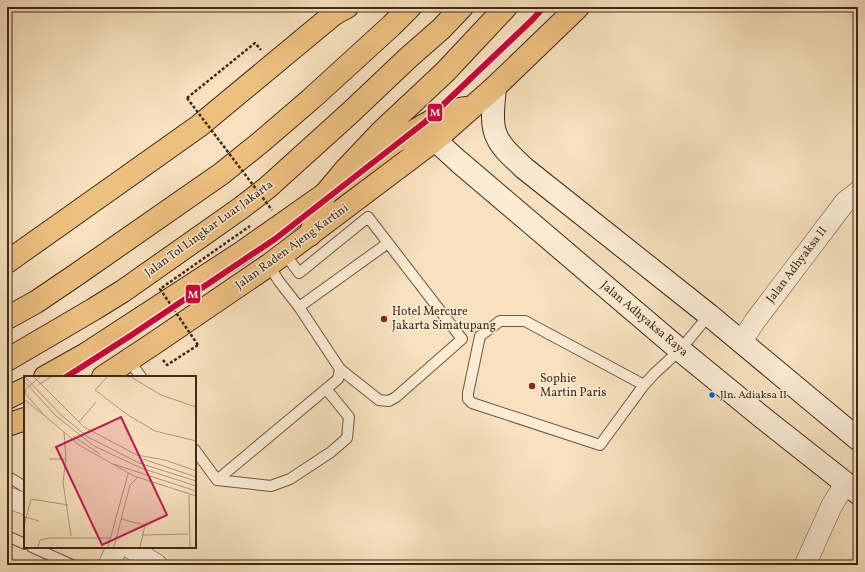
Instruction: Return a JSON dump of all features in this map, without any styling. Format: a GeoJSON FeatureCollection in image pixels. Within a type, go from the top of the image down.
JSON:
{"type":"FeatureCollection","features":[{"type":"Feature","properties":{"kind":"highway"},"geometry":{"type":"LineString","coordinates":[[7,318],[48,294],[221,174],[311,99],[410,7]]}},
{"type":"Feature","properties":{"kind":"highway","name":"Jalan Tol Lingkar Luar Jakarta"},"geometry":{"type":"LineString","coordinates":[[7,360],[123,291],[267,188],[441,29],[462,7]]}},
{"type":"Feature","properties":{"kind":"highway"},"geometry":{"type":"LineString","coordinates":[[310,235],[325,194],[346,169],[381,132],[445,72],[506,7]]}},
{"type":"Feature","properties":{"kind":"highway","name":"Jalan Raden Ajeng Kartini"},"geometry":{"type":"LineString","coordinates":[[107,376],[135,369],[277,265],[310,235],[435,140],[495,87],[578,7]]}},
{"type":"Feature","properties":{"kind":"highway"},"geometry":{"type":"LineString","coordinates":[[7,262],[198,126],[339,9]]}},
{"type":"Feature","properties":{"kind":"highway","name":"Jalan Raden Ajeng Kartini"},"geometry":{"type":"LineString","coordinates":[[47,376],[86,354],[241,253],[325,194],[393,143],[449,111],[474,106]]}},
{"type":"Feature","properties":{"kind":"highway"},"geometry":{"type":"LineString","coordinates":[[7,398],[24,389]]}},
{"type":"Feature","properties":{"kind":"highway"},"geometry":{"type":"LineString","coordinates":[[7,425],[24,419]]}},
{"type":"Feature","properties":{"kind":"main road"},"geometry":{"type":"LineString","coordinates":[[495,87],[493,124],[497,137],[506,151],[524,168],[709,315],[858,439]]}},
{"type":"Feature","properties":{"kind":"main road","name":"Jalan Adhyaksa Raya"},"geometry":{"type":"LineString","coordinates":[[435,140],[680,350],[852,488]]}},
{"type":"Feature","properties":{"kind":"street","name":"Jalan Adhyaksa II"},"geometry":{"type":"LineString","coordinates":[[741,342],[755,321],[845,202],[858,192]]}},
{"type":"Feature","properties":{"kind":"street"},"geometry":{"type":"LineString","coordinates":[[805,565],[832,505],[852,488]]}},
{"type":"Feature","properties":{"kind":"street"},"geometry":{"type":"LineString","coordinates":[[7,497],[24,504]]}},
{"type":"Feature","properties":{"kind":"street"},"geometry":{"type":"LineString","coordinates":[[109,565],[118,548]]}},
{"type":"Feature","properties":{"kind":"street"},"geometry":{"type":"LineString","coordinates":[[131,548],[157,565]]}},
{"type":"Feature","properties":{"kind":"lane"},"geometry":{"type":"LineString","coordinates":[[368,217],[462,339],[396,397],[389,401],[379,400],[340,369],[299,307],[278,280],[277,265],[299,273],[368,217]]}},
{"type":"Feature","properties":{"kind":"lane"},"geometry":{"type":"LineString","coordinates":[[299,307],[388,243]]}},
{"type":"Feature","properties":{"kind":"lane"},"geometry":{"type":"LineString","coordinates":[[644,385],[525,321],[500,320],[480,336],[468,399],[472,403],[600,445],[644,385],[680,350],[709,315]]}},
{"type":"Feature","properties":{"kind":"lane"},"geometry":{"type":"LineString","coordinates":[[217,480],[327,390],[338,379],[340,369]]}},
{"type":"Feature","properties":{"kind":"lane"},"geometry":{"type":"LineString","coordinates":[[196,451],[217,480],[271,486],[290,479],[331,452],[347,438],[349,417],[327,390]]}},
{"type":"Feature","properties":{"kind":"lane"},"geometry":{"type":"LineString","coordinates":[[7,476],[24,485]]}},
{"type":"Feature","properties":{"kind":"lane"},"geometry":{"type":"LineString","coordinates":[[7,536],[24,544]]}},
{"type":"Feature","properties":{"kind":"lane"},"geometry":{"type":"LineString","coordinates":[[34,548],[72,565]]}},
{"type":"Feature","properties":{"kind":"path"},"geometry":{"type":"LineString","coordinates":[[255,43],[187,98],[272,210]]}},
{"type":"Feature","properties":{"kind":"path"},"geometry":{"type":"LineString","coordinates":[[167,366],[198,345],[160,289],[250,226]]}},
{"type":"Feature","properties":{"kind":"transit line","name":"M"},"geometry":{"type":"LineString","coordinates":[[68,376],[275,239],[425,122],[544,7]]}},
{"type":"Feature","properties":{"kind":"place","name":"Hotel Mercure Jakarta Simatupang"},"geometry":{"type":"Point","coordinates":[384,319]}},
{"type":"Feature","properties":{"kind":"place","name":"Sophie Martin Paris"},"geometry":{"type":"Point","coordinates":[532,386]}},
{"type":"Feature","properties":{"kind":"place","name":"Jln. Adiaksa II"},"geometry":{"type":"Point","coordinates":[712,395]}}]}
